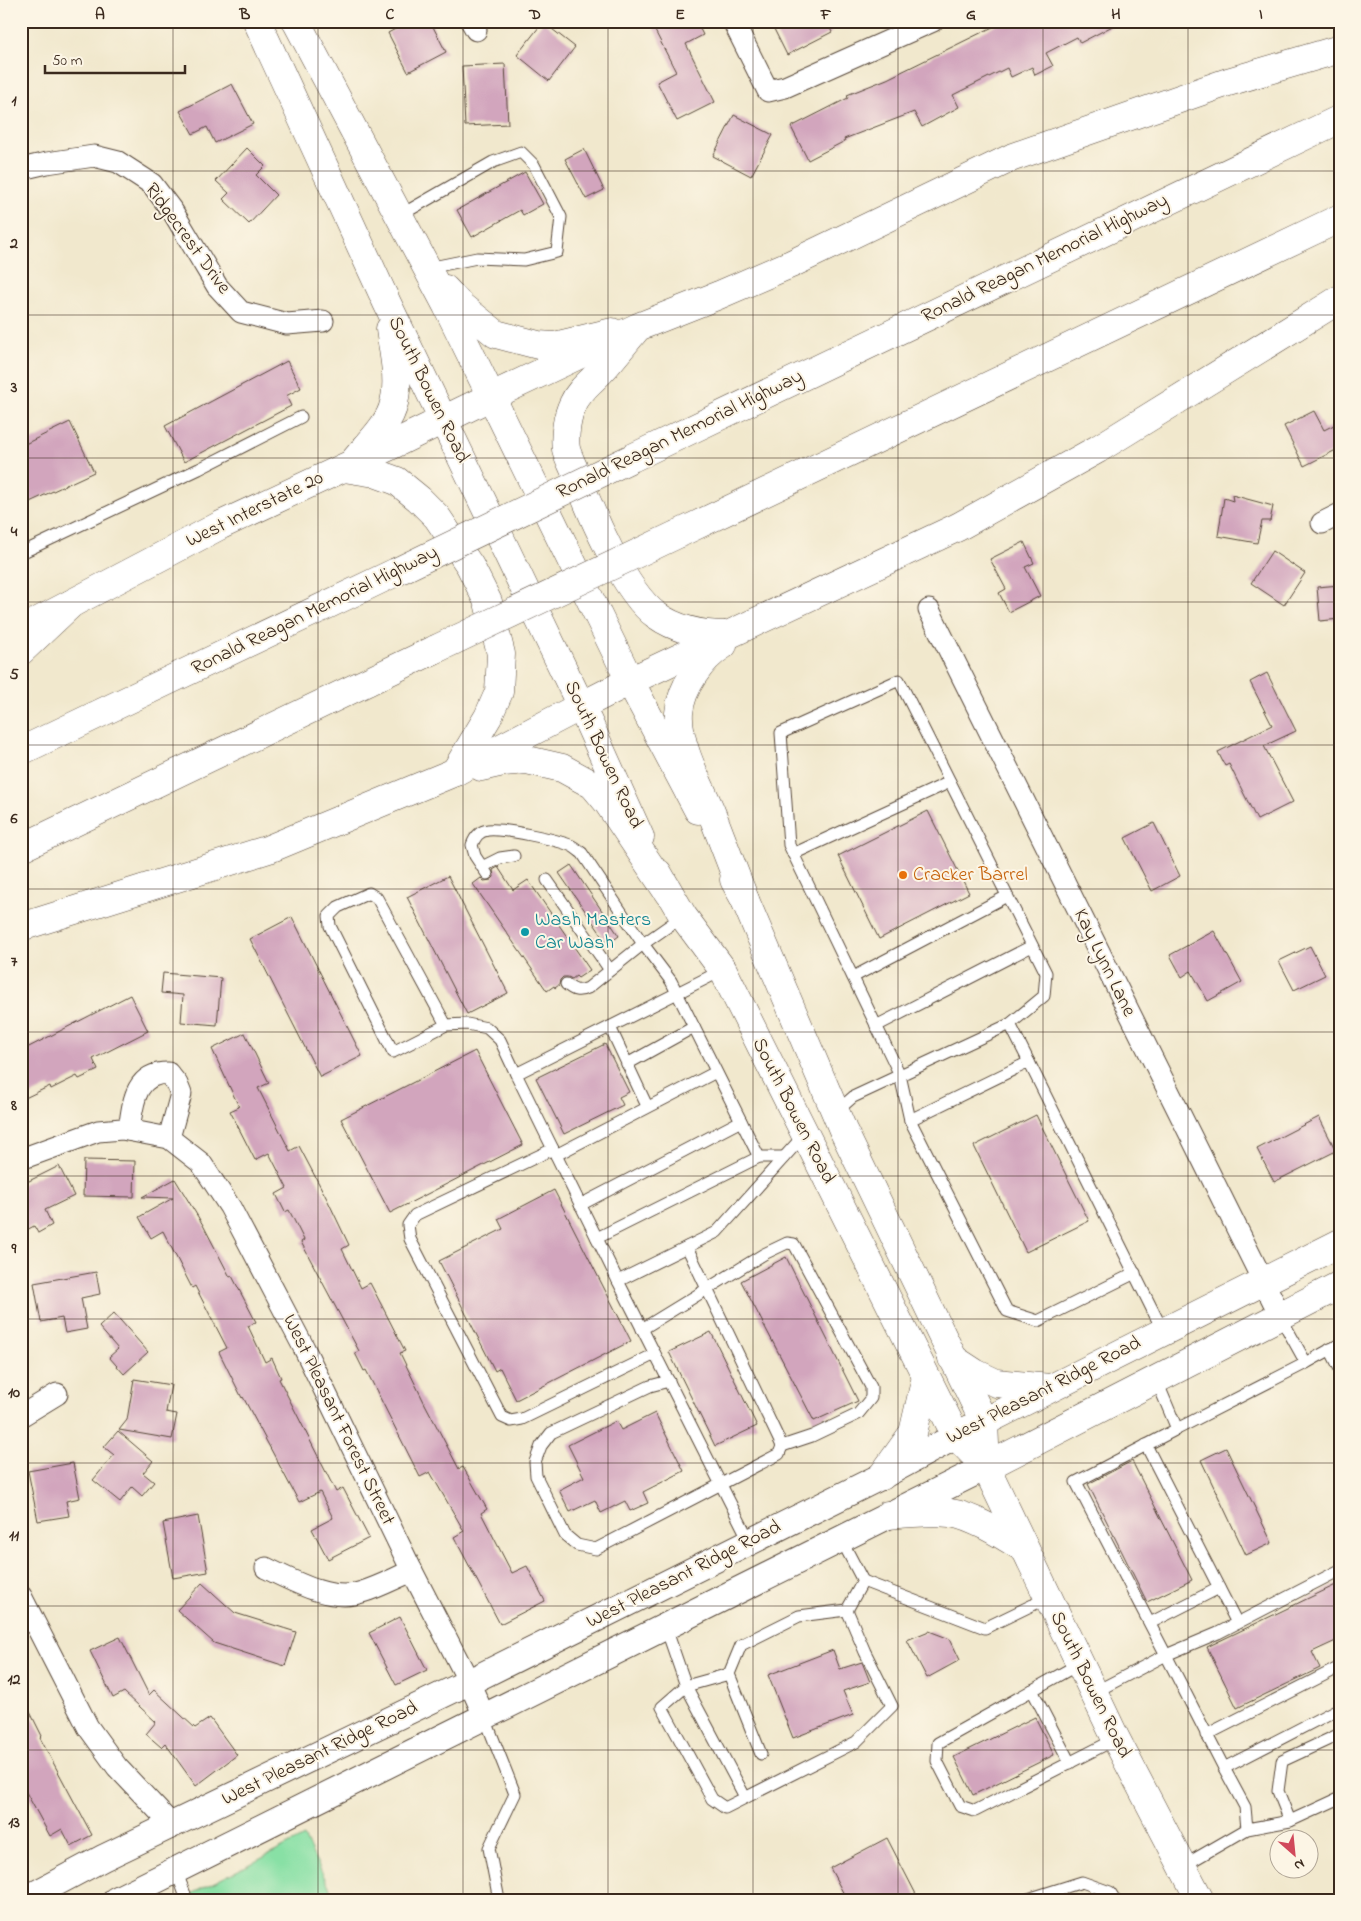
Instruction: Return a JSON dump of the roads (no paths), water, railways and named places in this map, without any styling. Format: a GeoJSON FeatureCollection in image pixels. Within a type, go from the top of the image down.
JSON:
{"type":"FeatureCollection","features":[{"type":"Feature","properties":{"kind":"main road","name":"South Bowen Road"},"geometry":{"type":"LineString","coordinates":[[257,21],[387,303],[581,706],[637,831],[676,905],[723,970],[956,1436],[986,1467],[1023,1548],[1116,1739],[1200,1900]]}},
{"type":"Feature","properties":{"kind":"main road","name":"South Bowen Road"},"geometry":{"type":"LineString","coordinates":[[296,21],[427,268],[492,396],[630,681],[745,900],[836,1112],[984,1422],[986,1467]]}},
{"type":"Feature","properties":{"kind":"main road"},"geometry":{"type":"LineString","coordinates":[[427,268],[460,306],[496,334],[538,345],[554,346],[638,327],[791,264],[1013,156],[1228,82],[1340,49]]}},
{"type":"Feature","properties":{"kind":"main road","name":"Ronald Reagan Memorial Highway"},"geometry":{"type":"LineString","coordinates":[[21,751],[1340,119]]}},
{"type":"Feature","properties":{"kind":"main road"},"geometry":{"type":"LineString","coordinates":[[21,848],[1340,218]]}},
{"type":"Feature","properties":{"kind":"main road"},"geometry":{"type":"LineString","coordinates":[[21,928],[269,850],[455,772],[630,681],[958,527],[1098,449],[1340,299]]}},
{"type":"Feature","properties":{"kind":"main road"},"geometry":{"type":"LineString","coordinates":[[387,303],[396,375],[394,404],[385,422],[347,466],[397,481],[437,517],[470,566],[488,602],[502,654],[499,692],[488,717],[455,772]]}},
{"type":"Feature","properties":{"kind":"main road"},"geometry":{"type":"LineString","coordinates":[[638,327],[611,360],[581,390],[572,404],[566,429],[566,449],[588,503],[621,572],[643,604],[656,615],[682,629],[706,635],[728,635]]}},
{"type":"Feature","properties":{"kind":"main road","name":"West Interstate 20"},"geometry":{"type":"LineString","coordinates":[[21,630],[221,525],[638,327]]}},
{"type":"Feature","properties":{"kind":"main road"},"geometry":{"type":"LineString","coordinates":[[21,652],[71,604]]}},
{"type":"Feature","properties":{"kind":"main road"},"geometry":{"type":"LineString","coordinates":[[745,900],[683,746],[679,713],[693,674],[704,659],[771,616]]}},
{"type":"Feature","properties":{"kind":"main road"},"geometry":{"type":"LineString","coordinates":[[455,772],[503,762],[527,760],[562,768],[593,786],[608,803],[676,905]]}},
{"type":"Feature","properties":{"kind":"main road"},"geometry":{"type":"LineString","coordinates":[[805,1134],[836,1112]]}},
{"type":"Feature","properties":{"kind":"main road","name":"West Pleasant Ridge Road"},"geometry":{"type":"LineString","coordinates":[[956,1436],[1340,1243]]}},
{"type":"Feature","properties":{"kind":"main road","name":"West Pleasant Ridge Road"},"geometry":{"type":"LineString","coordinates":[[986,1467],[1340,1285]]}},
{"type":"Feature","properties":{"kind":"main road"},"geometry":{"type":"LineString","coordinates":[[952,1358],[975,1374],[996,1383],[1052,1388]]}},
{"type":"Feature","properties":{"kind":"main road"},"geometry":{"type":"LineString","coordinates":[[882,1476],[913,1433],[926,1377]]}},
{"type":"Feature","properties":{"kind":"main road"},"geometry":{"type":"LineString","coordinates":[[888,1515],[924,1512],[954,1514],[974,1521],[1023,1548]]}},
{"type":"Feature","properties":{"kind":"street"},"geometry":{"type":"LineString","coordinates":[[733,21],[768,91],[785,87],[933,21]]}},
{"type":"Feature","properties":{"kind":"street","name":"Ridgecrest Drive"},"geometry":{"type":"LineString","coordinates":[[21,169],[94,156],[118,162],[152,184],[173,212],[217,286],[242,312],[287,324],[323,321]]}},
{"type":"Feature","properties":{"kind":"street","name":"Kay Lynn Lane"},"geometry":{"type":"LineString","coordinates":[[929,610],[1280,1315]]}},
{"type":"Feature","properties":{"kind":"street"},"geometry":{"type":"LineString","coordinates":[[21,1159],[98,1131],[122,1129],[169,1138],[181,1094],[177,1084],[168,1073],[157,1073],[147,1078],[136,1091],[129,1130]]}},
{"type":"Feature","properties":{"kind":"street","name":"West Pleasant Forest Street"},"geometry":{"type":"LineString","coordinates":[[169,1138],[201,1163],[230,1207],[304,1348],[485,1718]]}},
{"type":"Feature","properties":{"kind":"street"},"geometry":{"type":"LineString","coordinates":[[21,1416],[57,1394]]}},
{"type":"Feature","properties":{"kind":"street","name":"West Pleasant Ridge Road"},"geometry":{"type":"LineString","coordinates":[[24,1900],[103,1858],[469,1682],[882,1476],[956,1436]]}},
{"type":"Feature","properties":{"kind":"street","name":"West Pleasant Ridge Road"},"geometry":{"type":"LineString","coordinates":[[116,1900],[485,1718],[665,1625],[986,1467]]}},
{"type":"Feature","properties":{"kind":"street"},"geometry":{"type":"LineString","coordinates":[[665,1625],[665,1614],[670,1604],[694,1588],[736,1567],[749,1551],[750,1542]]}},
{"type":"Feature","properties":{"kind":"street"},"geometry":{"type":"LineString","coordinates":[[266,1568],[332,1595],[360,1593],[412,1571]]}},
{"type":"Feature","properties":{"kind":"street"},"geometry":{"type":"LineString","coordinates":[[21,1596],[88,1727],[117,1767],[172,1825]]}},
{"type":"Feature","properties":{"kind":"lane"},"geometry":{"type":"LineString","coordinates":[[399,216],[493,162],[521,152],[534,165],[561,217],[557,252],[524,260],[477,258],[427,268]]}},
{"type":"Feature","properties":{"kind":"lane"},"geometry":{"type":"LineString","coordinates":[[21,553],[199,469],[301,417]]}},
{"type":"Feature","properties":{"kind":"lane"},"geometry":{"type":"LineString","coordinates":[[836,1112],[851,1098],[900,1075],[1010,1024],[1044,996],[1046,973],[899,680],[781,733],[789,845],[900,1075],[910,1120],[1007,1311],[1038,1321],[1135,1274]]}},
{"type":"Feature","properties":{"kind":"lane"},"geometry":{"type":"LineString","coordinates":[[793,854],[950,782]]}},
{"type":"Feature","properties":{"kind":"lane"},"geometry":{"type":"LineString","coordinates":[[514,856],[500,858],[485,870],[475,856],[472,845],[477,835],[487,830],[511,832],[558,842],[574,847],[582,853],[671,982],[759,1157]]}},
{"type":"Feature","properties":{"kind":"lane"},"geometry":{"type":"LineString","coordinates":[[548,880],[610,970]]}},
{"type":"Feature","properties":{"kind":"lane"},"geometry":{"type":"LineString","coordinates":[[446,1025],[377,898],[369,893],[338,907],[329,916],[330,926],[394,1052],[446,1025],[467,1024],[487,1028],[500,1040],[580,1205],[750,1542]]}},
{"type":"Feature","properties":{"kind":"lane"},"geometry":{"type":"LineString","coordinates":[[852,977],[1007,896]]}},
{"type":"Feature","properties":{"kind":"lane"},"geometry":{"type":"LineString","coordinates":[[566,984],[573,990],[588,988],[643,944],[676,905]]}},
{"type":"Feature","properties":{"kind":"lane"},"geometry":{"type":"LineString","coordinates":[[876,1026],[1032,946]]}},
{"type":"Feature","properties":{"kind":"lane"},"geometry":{"type":"LineString","coordinates":[[516,1074],[723,970]]}},
{"type":"Feature","properties":{"kind":"lane"},"geometry":{"type":"LineString","coordinates":[[1010,1024],[1163,1331]]}},
{"type":"Feature","properties":{"kind":"lane"},"geometry":{"type":"LineString","coordinates":[[610,1027],[647,1106]]}},
{"type":"Feature","properties":{"kind":"lane"},"geometry":{"type":"LineString","coordinates":[[627,1064],[694,1027]]}},
{"type":"Feature","properties":{"kind":"lane"},"geometry":{"type":"LineString","coordinates":[[910,1120],[1029,1062]]}},
{"type":"Feature","properties":{"kind":"lane"},"geometry":{"type":"LineString","coordinates":[[655,1354],[522,1419],[510,1421],[502,1417],[410,1239],[408,1225],[415,1215],[554,1152],[716,1072]]}},
{"type":"Feature","properties":{"kind":"lane"},"geometry":{"type":"LineString","coordinates":[[580,1205],[741,1121]]}},
{"type":"Feature","properties":{"kind":"lane"},"geometry":{"type":"LineString","coordinates":[[618,1281],[717,1232],[805,1134]]}},
{"type":"Feature","properties":{"kind":"lane"},"geometry":{"type":"LineString","coordinates":[[597,1238],[759,1157],[784,1157]]}},
{"type":"Feature","properties":{"kind":"lane"},"geometry":{"type":"LineString","coordinates":[[642,1329],[779,1246],[787,1243],[794,1244],[870,1387],[872,1398],[858,1414],[812,1436],[782,1446]]}},
{"type":"Feature","properties":{"kind":"lane"},"geometry":{"type":"LineString","coordinates":[[669,1381],[650,1386],[551,1433],[541,1446],[534,1462],[536,1476],[565,1535],[577,1545],[596,1549],[779,1454],[782,1446],[687,1247]]}},
{"type":"Feature","properties":{"kind":"lane"},"geometry":{"type":"LineString","coordinates":[[1280,1315],[1306,1362]]}},
{"type":"Feature","properties":{"kind":"lane"},"geometry":{"type":"LineString","coordinates":[[1247,1828],[1245,1807],[1076,1482],[1335,1347],[1340,1369]]}},
{"type":"Feature","properties":{"kind":"lane"},"geometry":{"type":"LineString","coordinates":[[1156,1379],[1177,1429]]}},
{"type":"Feature","properties":{"kind":"lane"},"geometry":{"type":"LineString","coordinates":[[1146,1445],[1237,1623]]}},
{"type":"Feature","properties":{"kind":"lane"},"geometry":{"type":"LineString","coordinates":[[841,1539],[863,1581],[985,1628],[1048,1598]]}},
{"type":"Feature","properties":{"kind":"lane"},"geometry":{"type":"LineString","coordinates":[[1093,1692],[1166,1655],[1218,1633],[1340,1570]]}},
{"type":"Feature","properties":{"kind":"lane"},"geometry":{"type":"LineString","coordinates":[[729,1674],[686,1686],[662,1706],[712,1799],[725,1808],[856,1742],[892,1706],[865,1652],[848,1610],[863,1581]]}},
{"type":"Feature","properties":{"kind":"lane"},"geometry":{"type":"LineString","coordinates":[[1150,1623],[1219,1588]]}},
{"type":"Feature","properties":{"kind":"lane"},"geometry":{"type":"LineString","coordinates":[[761,1754],[729,1674],[741,1645],[799,1616],[848,1610]]}},
{"type":"Feature","properties":{"kind":"lane"},"geometry":{"type":"LineString","coordinates":[[665,1625],[686,1686],[746,1797]]}},
{"type":"Feature","properties":{"kind":"lane"},"geometry":{"type":"LineString","coordinates":[[1079,1664],[938,1742],[937,1761],[960,1806],[975,1811],[1116,1739]]}},
{"type":"Feature","properties":{"kind":"lane"},"geometry":{"type":"LineString","coordinates":[[1206,1735],[1340,1668]]}},
{"type":"Feature","properties":{"kind":"lane"},"geometry":{"type":"LineString","coordinates":[[1032,1690],[1070,1762]]}},
{"type":"Feature","properties":{"kind":"lane"},"geometry":{"type":"LineString","coordinates":[[1224,1768],[1340,1708]]}},
{"type":"Feature","properties":{"kind":"lane"},"geometry":{"type":"LineString","coordinates":[[485,1718],[515,1794],[489,1848],[499,1900]]}},
{"type":"Feature","properties":{"kind":"lane"},"geometry":{"type":"LineString","coordinates":[[1290,1821],[1278,1791],[1282,1761],[1340,1734]]}},
{"type":"Feature","properties":{"kind":"lane"},"geometry":{"type":"LineString","coordinates":[[1182,1866],[1247,1828],[1290,1821],[1340,1798]]}},
{"type":"Feature","properties":{"kind":"lane"},"geometry":{"type":"LineString","coordinates":[[176,1870],[186,1900]]}},
{"type":"Feature","properties":{"kind":"lane"},"geometry":{"type":"LineString","coordinates":[[1025,1900],[1082,1882],[1110,1892],[1114,1900]]}},
{"type":"Feature","properties":{"kind":"place","name":"Cracker Barrel"},"geometry":{"type":"Point","coordinates":[903,875]}},
{"type":"Feature","properties":{"kind":"place","name":"Wash Masters Car Wash"},"geometry":{"type":"Point","coordinates":[525,932]}}]}
